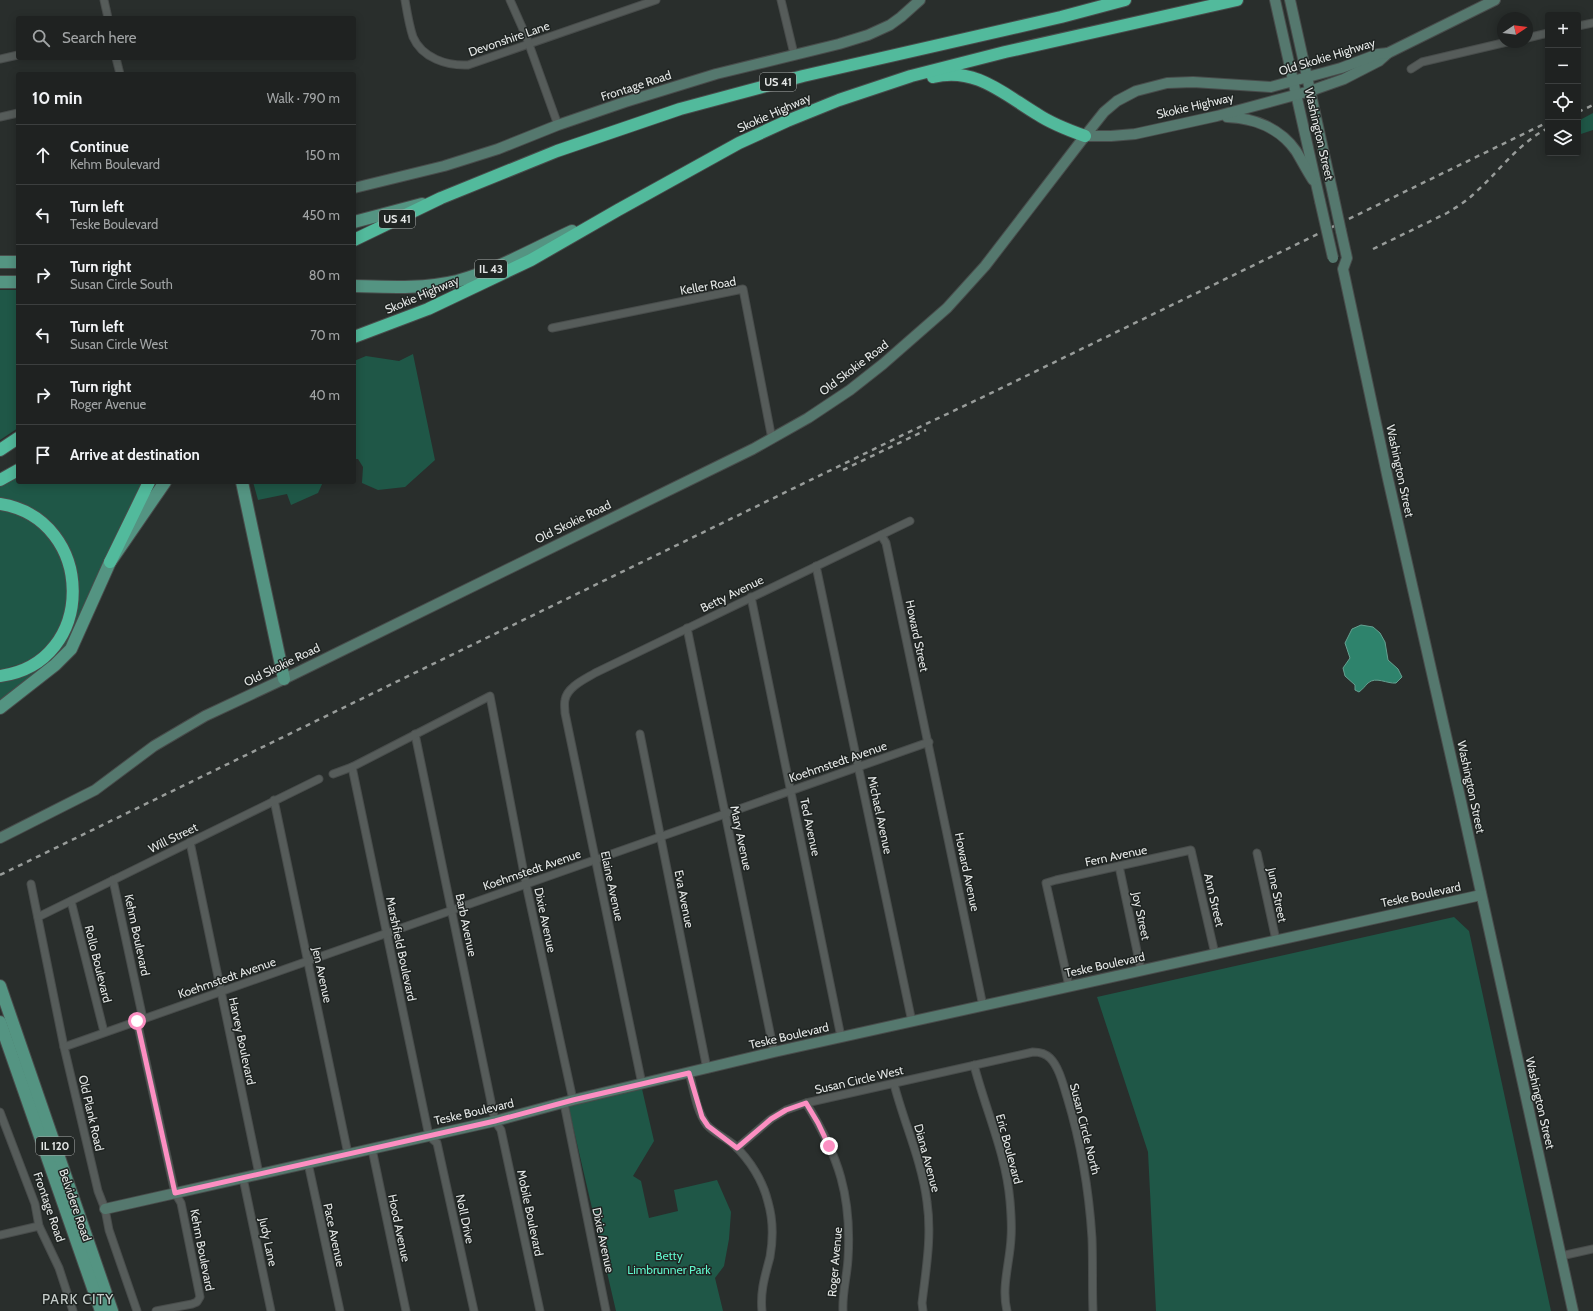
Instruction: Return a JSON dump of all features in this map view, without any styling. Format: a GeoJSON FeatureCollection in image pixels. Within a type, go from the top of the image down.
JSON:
{"type":"FeatureCollection","features":[{"type":"Feature","properties":{"kind":"highway","name":"Skokie Highway"},"geometry":{"type":"LineString","coordinates":[[356,239],[441,198],[557,151],[627,126],[721,97],[803,76],[1061,17],[1125,0]]}},
{"type":"Feature","properties":{"kind":"highway","name":"Skokie Highway"},"geometry":{"type":"LineString","coordinates":[[356,336],[428,309],[531,260],[739,143],[780,124],[839,100],[911,76],[1237,0]]}},
{"type":"Feature","properties":{"kind":"highway"},"geometry":{"type":"LineString","coordinates":[[839,100],[862,98],[907,83],[939,75],[967,77],[996,87],[1042,117],[1068,130],[1085,136]]}},
{"type":"Feature","properties":{"kind":"highway"},"geometry":{"type":"LineString","coordinates":[[356,343],[373,337],[428,309]]}},
{"type":"Feature","properties":{"kind":"highway"},"geometry":{"type":"LineString","coordinates":[[0,450],[16,439]]}},
{"type":"Feature","properties":{"kind":"highway"},"geometry":{"type":"LineString","coordinates":[[0,480],[16,471]]}},
{"type":"Feature","properties":{"kind":"highway"},"geometry":{"type":"LineString","coordinates":[[110,562],[148,484]]}},
{"type":"Feature","properties":{"kind":"highway"},"geometry":{"type":"LineString","coordinates":[[0,504],[18,509],[36,518],[58,541],[69,564],[73,593],[72,610],[61,638],[52,649],[38,662],[18,671],[0,676]]}},
{"type":"Feature","properties":{"kind":"main road"},"geometry":{"type":"LineString","coordinates":[[356,221],[441,198]]}},
{"type":"Feature","properties":{"kind":"main road","name":"IL 43"},"geometry":{"type":"LineString","coordinates":[[356,286],[428,286],[457,281],[488,270],[618,210]]}},
{"type":"Feature","properties":{"kind":"main road"},"geometry":{"type":"LineString","coordinates":[[0,254],[16,255]]}},
{"type":"Feature","properties":{"kind":"main road"},"geometry":{"type":"LineString","coordinates":[[0,262],[16,262]]}},
{"type":"Feature","properties":{"kind":"main road"},"geometry":{"type":"LineString","coordinates":[[0,282],[16,282]]}},
{"type":"Feature","properties":{"kind":"main road"},"geometry":{"type":"LineString","coordinates":[[0,708],[55,665],[70,649],[110,562],[164,484]]}},
{"type":"Feature","properties":{"kind":"main road"},"geometry":{"type":"LineString","coordinates":[[242,484],[284,679]]}},
{"type":"Feature","properties":{"kind":"main road","name":"Belvidere Road"},"geometry":{"type":"LineString","coordinates":[[0,986],[112,1311]]}},
{"type":"Feature","properties":{"kind":"main road","name":"Belvidere Road"},"geometry":{"type":"LineString","coordinates":[[0,1022],[101,1311]]}},
{"type":"Feature","properties":{"kind":"street"},"geometry":{"type":"LineString","coordinates":[[106,0],[108,16]]}},
{"type":"Feature","properties":{"kind":"street","name":"Devonshire Lane"},"geometry":{"type":"LineString","coordinates":[[405,0],[414,38],[426,53],[433,58],[455,66],[468,65],[656,0]]}},
{"type":"Feature","properties":{"kind":"street"},"geometry":{"type":"LineString","coordinates":[[510,0],[529,44],[558,125]]}},
{"type":"Feature","properties":{"kind":"street"},"geometry":{"type":"LineString","coordinates":[[781,0],[794,54]]}},
{"type":"Feature","properties":{"kind":"street","name":"Frontage Road"},"geometry":{"type":"LineString","coordinates":[[356,188],[444,166],[498,149],[558,125],[625,102],[716,74],[839,44],[890,25],[901,18],[920,0]]}},
{"type":"Feature","properties":{"kind":"street","name":"Washington Street"},"geometry":{"type":"LineString","coordinates":[[1276,0],[1334,264],[1343,268]]}},
{"type":"Feature","properties":{"kind":"street","name":"Washington Street"},"geometry":{"type":"LineString","coordinates":[[1290,0],[1346,252],[1347,258],[1343,268],[1388,479],[1573,1311]]}},
{"type":"Feature","properties":{"kind":"street"},"geometry":{"type":"LineString","coordinates":[[1388,53],[1495,0]]}},
{"type":"Feature","properties":{"kind":"street"},"geometry":{"type":"LineString","coordinates":[[1581,25],[1593,23]]}},
{"type":"Feature","properties":{"kind":"street"},"geometry":{"type":"LineString","coordinates":[[1533,37],[1545,34]]}},
{"type":"Feature","properties":{"kind":"street"},"geometry":{"type":"LineString","coordinates":[[1411,69],[1422,62],[1497,44]]}},
{"type":"Feature","properties":{"kind":"street","name":"Old Skokie Highway"},"geometry":{"type":"LineString","coordinates":[[1085,136],[1104,112],[1117,101],[1136,91],[1151,86],[1180,82],[1271,87],[1341,68],[1378,54],[1388,53]]}},
{"type":"Feature","properties":{"kind":"street","name":"Old Skokie Highway"},"geometry":{"type":"LineString","coordinates":[[1310,91],[1344,79],[1379,61],[1388,53]]}},
{"type":"Feature","properties":{"kind":"street"},"geometry":{"type":"LineString","coordinates":[[0,59],[16,55]]}},
{"type":"Feature","properties":{"kind":"street"},"geometry":{"type":"LineString","coordinates":[[116,60],[120,72]]}},
{"type":"Feature","properties":{"kind":"street","name":"Skokie Highway"},"geometry":{"type":"LineString","coordinates":[[1085,136],[1135,134],[1217,116],[1310,91]]}},
{"type":"Feature","properties":{"kind":"street"},"geometry":{"type":"LineString","coordinates":[[0,117],[16,113]]}},
{"type":"Feature","properties":{"kind":"street"},"geometry":{"type":"LineString","coordinates":[[1217,116],[1251,120],[1278,132],[1295,150],[1317,188]]}},
{"type":"Feature","properties":{"kind":"street","name":"Old Skokie Road"},"geometry":{"type":"LineString","coordinates":[[0,838],[95,790],[154,746],[205,716],[284,679],[772,439],[808,418],[850,390],[883,364],[947,308],[985,266],[1085,136]]}},
{"type":"Feature","properties":{"kind":"street","name":"Keller Road"},"geometry":{"type":"LineString","coordinates":[[552,328],[743,289],[772,439]]}},
{"type":"Feature","properties":{"kind":"street","name":"Betty Avenue"},"geometry":{"type":"LineString","coordinates":[[568,694],[579,683],[595,673],[910,521]]}},
{"type":"Feature","properties":{"kind":"street","name":"Howard Street"},"geometry":{"type":"LineString","coordinates":[[881,535],[886,543],[929,742]]}},
{"type":"Feature","properties":{"kind":"street","name":"Michael Avenue"},"geometry":{"type":"LineString","coordinates":[[816,566],[912,1022]]}},
{"type":"Feature","properties":{"kind":"street","name":"Ted Avenue"},"geometry":{"type":"LineString","coordinates":[[751,597],[841,1037]]}},
{"type":"Feature","properties":{"kind":"street","name":"Mary Avenue"},"geometry":{"type":"LineString","coordinates":[[687,628],[774,1052]]}},
{"type":"Feature","properties":{"kind":"street","name":"Elaine Avenue"},"geometry":{"type":"LineString","coordinates":[[568,694],[565,700],[566,713],[642,1084]]}},
{"type":"Feature","properties":{"kind":"street","name":"Dixie Avenue"},"geometry":{"type":"LineString","coordinates":[[415,734],[490,696],[568,1102],[606,1311]]}},
{"type":"Feature","properties":{"kind":"street"},"geometry":{"type":"LineString","coordinates":[[333,774],[352,767],[415,734]]}},
{"type":"Feature","properties":{"kind":"street","name":"Barb Avenue"},"geometry":{"type":"LineString","coordinates":[[415,734],[495,1121]]}},
{"type":"Feature","properties":{"kind":"street","name":"Eva Avenue"},"geometry":{"type":"LineString","coordinates":[[640,734],[707,1068]]}},
{"type":"Feature","properties":{"kind":"street","name":"Koehmstedt Avenue"},"geometry":{"type":"LineString","coordinates":[[64,1047],[929,742]]}},
{"type":"Feature","properties":{"kind":"street","name":"Howard Avenue"},"geometry":{"type":"LineString","coordinates":[[929,742],[983,1006]]}},
{"type":"Feature","properties":{"kind":"street","name":"Marshfield Boulevard"},"geometry":{"type":"LineString","coordinates":[[352,767],[429,1136]]}},
{"type":"Feature","properties":{"kind":"street","name":"Will Street"},"geometry":{"type":"LineString","coordinates":[[38,917],[319,779]]}},
{"type":"Feature","properties":{"kind":"street","name":"Jen Avenue"},"geometry":{"type":"LineString","coordinates":[[274,800],[348,1154]]}},
{"type":"Feature","properties":{"kind":"street","name":"Harvey Boulevard"},"geometry":{"type":"LineString","coordinates":[[190,842],[258,1174]]}},
{"type":"Feature","properties":{"kind":"street","name":"Fern Avenue"},"geometry":{"type":"LineString","coordinates":[[1069,986],[1046,883],[1191,850]]}},
{"type":"Feature","properties":{"kind":"street","name":"Ann Street"},"geometry":{"type":"LineString","coordinates":[[1191,850],[1215,954]]}},
{"type":"Feature","properties":{"kind":"street","name":"June Street"},"geometry":{"type":"LineString","coordinates":[[1257,854],[1276,940]]}},
{"type":"Feature","properties":{"kind":"street","name":"Joy Street"},"geometry":{"type":"LineString","coordinates":[[1119,866],[1141,970]]}},
{"type":"Feature","properties":{"kind":"street","name":"Kehm Boulevard"},"geometry":{"type":"LineString","coordinates":[[113,880],[175,1193],[181,1203],[200,1297],[197,1302],[192,1304],[156,1311]]}},
{"type":"Feature","properties":{"kind":"street","name":"Old Plank Road"},"geometry":{"type":"LineString","coordinates":[[31,884],[64,1047],[98,1191],[105,1209],[109,1230],[137,1311]]}},
{"type":"Feature","properties":{"kind":"street","name":"Teske Boulevard"},"geometry":{"type":"LineString","coordinates":[[105,1209],[495,1121],[774,1052],[1481,895]]}},
{"type":"Feature","properties":{"kind":"street","name":"Rollo Boulevard"},"geometry":{"type":"LineString","coordinates":[[72,901],[104,1032]]}},
{"type":"Feature","properties":{"kind":"street","name":"Susan Circle North"},"geometry":{"type":"LineString","coordinates":[[974,1065],[1033,1052],[1040,1052],[1049,1057],[1054,1063],[1062,1081],[1072,1114],[1081,1150],[1089,1199],[1092,1239],[1094,1311]]}},
{"type":"Feature","properties":{"kind":"street","name":"Susan Circle West"},"geometry":{"type":"LineString","coordinates":[[737,1148],[771,1119],[786,1110],[806,1103],[974,1065]]}},
{"type":"Feature","properties":{"kind":"street","name":"Eric Boulevard"},"geometry":{"type":"LineString","coordinates":[[974,1065],[980,1091],[998,1144],[1006,1174],[1010,1200],[1011,1238],[1006,1275],[1007,1311]]}},
{"type":"Feature","properties":{"kind":"street"},"geometry":{"type":"LineString","coordinates":[[689,1073],[702,1117],[708,1126],[737,1148],[754,1169],[762,1183],[768,1202],[772,1240],[770,1257],[764,1273],[761,1299],[762,1311]]}},
{"type":"Feature","properties":{"kind":"street","name":"Diana Avenue"},"geometry":{"type":"LineString","coordinates":[[894,1084],[899,1104],[916,1153],[927,1202],[929,1228],[928,1253],[922,1303],[923,1311]]}},
{"type":"Feature","properties":{"kind":"street","name":"Roger Avenue"},"geometry":{"type":"LineString","coordinates":[[806,1103],[818,1123],[838,1166],[849,1212],[848,1262],[844,1281],[843,1311]]}},
{"type":"Feature","properties":{"kind":"street","name":"Frontage Road"},"geometry":{"type":"LineString","coordinates":[[0,1112],[35,1204],[39,1226],[59,1268],[73,1311]]}},
{"type":"Feature","properties":{"kind":"street","name":"Mobile Boulevard"},"geometry":{"type":"LineString","coordinates":[[495,1121],[501,1130],[540,1311]]}},
{"type":"Feature","properties":{"kind":"street","name":"Noll Drive"},"geometry":{"type":"LineString","coordinates":[[429,1136],[436,1143],[474,1311]]}},
{"type":"Feature","properties":{"kind":"street","name":"Hood Avenue"},"geometry":{"type":"LineString","coordinates":[[372,1149],[406,1311]]}},
{"type":"Feature","properties":{"kind":"street","name":"Pace Avenue"},"geometry":{"type":"LineString","coordinates":[[308,1163],[340,1311]]}},
{"type":"Feature","properties":{"kind":"street","name":"Judy Lane"},"geometry":{"type":"LineString","coordinates":[[243,1178],[271,1311]]}},
{"type":"Feature","properties":{"kind":"street"},"geometry":{"type":"LineString","coordinates":[[0,1235],[39,1226]]}},
{"type":"Feature","properties":{"kind":"street"},"geometry":{"type":"LineString","coordinates":[[1561,1256],[1593,1250]]}},
{"type":"Feature","properties":{"kind":"green space"},"geometry":{"type":"Polygon","coordinates":[[[1593,113],[1593,130],[1581,134],[1581,119],[1593,113]]]}},
{"type":"Feature","properties":{"kind":"green space"},"geometry":{"type":"Polygon","coordinates":[[[0,290],[16,290],[16,429],[0,440],[0,290]]]}},
{"type":"Feature","properties":{"kind":"green space"},"geometry":{"type":"Polygon","coordinates":[[[413,354],[435,460],[405,487],[378,490],[362,483],[363,467],[358,459],[356,459],[356,360],[366,356],[399,361],[413,354]]]}},
{"type":"Feature","properties":{"kind":"green space"},"geometry":{"type":"Polygon","coordinates":[[[16,475],[16,484],[142,484],[69,643],[54,659],[0,701],[0,678],[29,669],[74,616],[79,586],[73,559],[64,542],[0,501],[0,485],[16,475]]]}},
{"type":"Feature","properties":{"kind":"green space"},"geometry":{"type":"Polygon","coordinates":[[[254,484],[322,484],[318,493],[291,505],[287,494],[258,500],[254,484]]]}},
{"type":"Feature","properties":{"kind":"green space"},"geometry":{"type":"Polygon","coordinates":[[[0,508],[10,510],[43,528],[67,566],[67,611],[51,642],[35,656],[24,663],[0,670],[0,508]]]}},
{"type":"Feature","properties":{"kind":"green space"},"geometry":{"type":"Polygon","coordinates":[[[1454,917],[1469,931],[1551,1311],[1156,1311],[1148,1152],[1097,997],[1454,917]]]}},
{"type":"Feature","properties":{"kind":"green space","name":"Betty Limbrunner Park"},"geometry":{"type":"Polygon","coordinates":[[[642,1089],[654,1141],[633,1176],[641,1181],[649,1218],[678,1211],[674,1190],[717,1180],[731,1212],[729,1239],[724,1266],[715,1278],[723,1311],[616,1311],[568,1105],[642,1089]]]}},
{"type":"Feature","properties":{"kind":"shaded area"},"geometry":{"type":"Polygon","coordinates":[[[1361,625],[1373,627],[1380,633],[1385,642],[1388,660],[1398,669],[1402,677],[1396,683],[1374,680],[1368,683],[1359,692],[1355,690],[1355,685],[1345,676],[1343,668],[1350,658],[1345,643],[1352,629],[1361,625]]]}},
{"type":"Feature","properties":{"kind":"railway"},"geometry":{"type":"LineString","coordinates":[[1581,111],[1593,105]]}},
{"type":"Feature","properties":{"kind":"railway"},"geometry":{"type":"LineString","coordinates":[[0,875],[1545,123]]}},
{"type":"Feature","properties":{"kind":"railway"},"geometry":{"type":"LineString","coordinates":[[1373,249],[1447,213],[1462,203],[1477,191],[1519,149],[1545,130]]}},
{"type":"Feature","properties":{"kind":"railway"},"geometry":{"type":"LineString","coordinates":[[843,470],[926,430]]}},
{"type":"Feature","properties":{"kind":"district","name":"PARK CITY"},"geometry":{"type":"Point","coordinates":[78,1299]}},
{"type":"Feature","properties":{"kind":"route"},"geometry":{"type":"LineString","coordinates":[[137,1021],[175,1193],[495,1121],[573,1100],[689,1073],[702,1117],[708,1126],[737,1148],[771,1119],[786,1110],[806,1103],[829,1146]]}}]}
